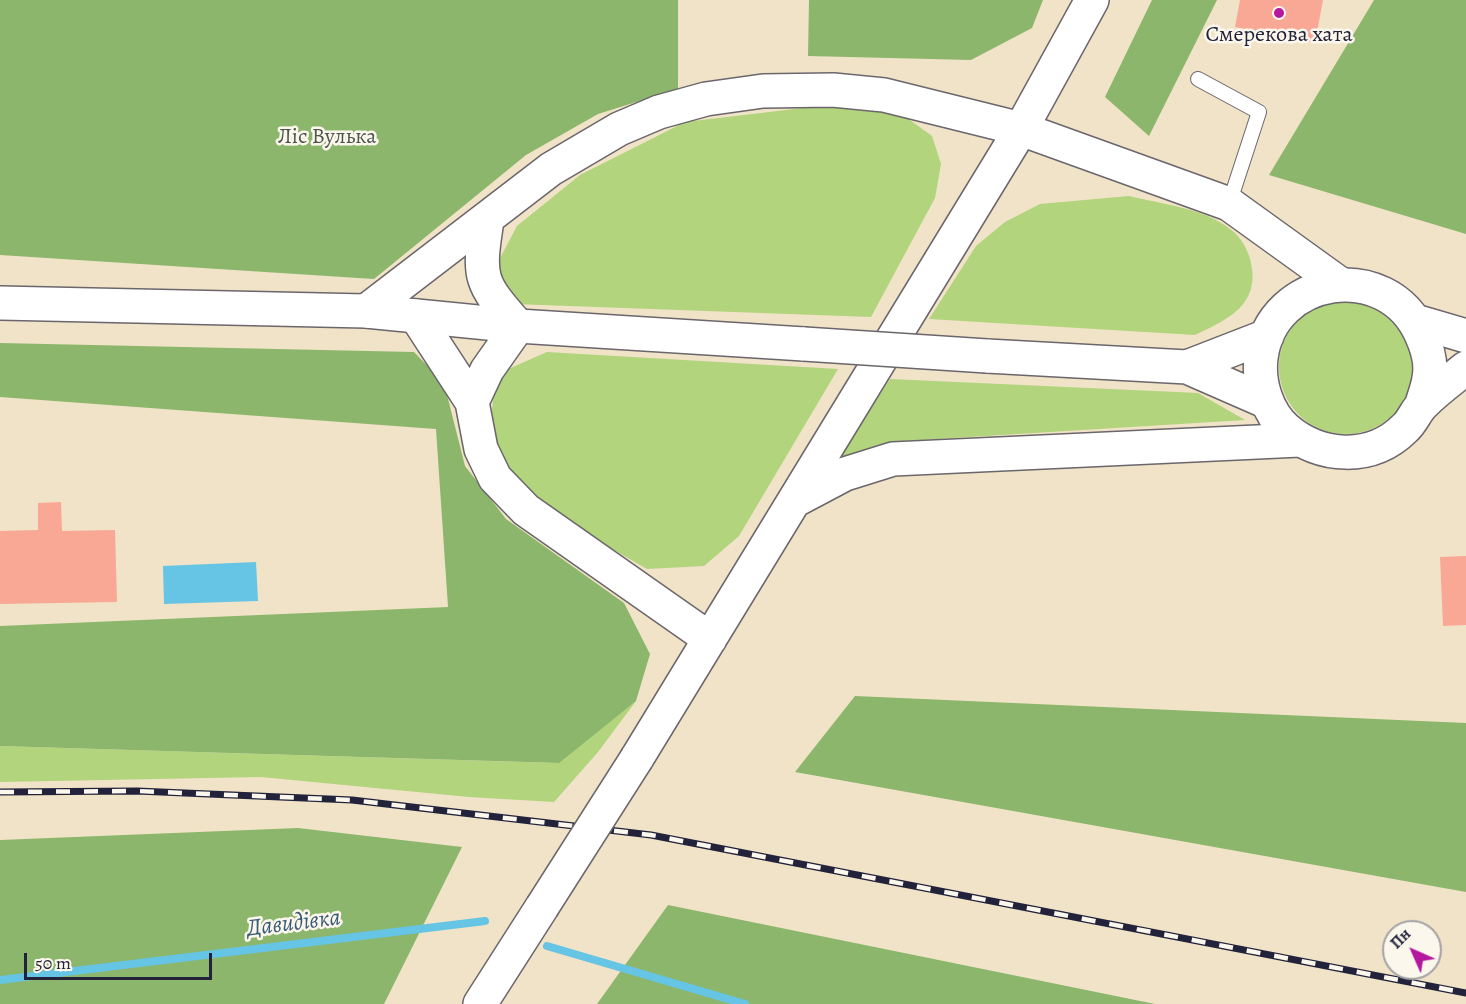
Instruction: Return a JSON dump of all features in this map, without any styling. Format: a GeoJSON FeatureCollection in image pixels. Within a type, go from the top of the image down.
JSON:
{"type":"FeatureCollection","features":[{"type":"Feature","properties":{"kind":"main road"},"geometry":{"type":"LineString","coordinates":[[480,1004],[637,758],[1021,129],[1092,0]]}},
{"type":"Feature","properties":{"kind":"main road"},"geometry":{"type":"LineString","coordinates":[[366,311],[487,220],[550,169],[619,129],[659,112],[706,99],[763,91],[833,90],[884,95],[1021,129],[1229,204],[1341,284]]}},
{"type":"Feature","properties":{"kind":"main road"},"geometry":{"type":"LineString","coordinates":[[487,220],[480,264],[490,294],[518,326]]}},
{"type":"Feature","properties":{"kind":"main road"},"geometry":{"type":"LineString","coordinates":[[1422,404],[1430,376],[1427,348],[1416,321],[1395,300],[1369,287],[1341,284],[1314,290],[1290,304],[1272,325],[1261,358],[1261,380],[1267,402],[1281,424],[1300,440],[1326,452],[1355,453],[1383,445],[1406,428],[1422,404],[1466,368]]}},
{"type":"Feature","properties":{"kind":"main road"},"geometry":{"type":"LineString","coordinates":[[0,303],[366,311],[518,326],[1187,367],[1267,402]]}},
{"type":"Feature","properties":{"kind":"main road"},"geometry":{"type":"LineString","coordinates":[[417,316],[472,402],[481,449],[495,478],[525,510],[710,639]]}},
{"type":"Feature","properties":{"kind":"main road"},"geometry":{"type":"LineString","coordinates":[[1416,321],[1466,336]]}},
{"type":"Feature","properties":{"kind":"main road"},"geometry":{"type":"LineString","coordinates":[[472,402],[487,370],[518,326]]}},
{"type":"Feature","properties":{"kind":"main road"},"geometry":{"type":"LineString","coordinates":[[1187,367],[1267,336]]}},
{"type":"Feature","properties":{"kind":"main road"},"geometry":{"type":"LineString","coordinates":[[794,501],[845,474],[893,459],[1300,440]]}},
{"type":"Feature","properties":{"kind":"lane"},"geometry":{"type":"LineString","coordinates":[[1198,79],[1259,112],[1229,204]]}},
{"type":"Feature","properties":{"kind":"green space","name":"Ліс Вулька"},"geometry":{"type":"Polygon","coordinates":[[[0,0],[678,0],[678,89],[598,114],[526,155],[374,279],[0,255],[0,0]]]}},
{"type":"Feature","properties":{"kind":"green space"},"geometry":{"type":"Polygon","coordinates":[[[809,0],[1043,0],[1032,28],[971,60],[808,56],[809,0]]]}},
{"type":"Feature","properties":{"kind":"green space"},"geometry":{"type":"Polygon","coordinates":[[[1152,0],[1217,0],[1149,136],[1105,97],[1152,0]]]}},
{"type":"Feature","properties":{"kind":"green space"},"geometry":{"type":"Polygon","coordinates":[[[1374,0],[1466,0],[1466,234],[1269,175],[1374,0]]]}},
{"type":"Feature","properties":{"kind":"green space"},"geometry":{"type":"Polygon","coordinates":[[[845,103],[900,113],[932,136],[941,164],[935,198],[871,317],[514,304],[503,290],[498,262],[517,226],[580,175],[685,122],[845,103]]]}},
{"type":"Feature","properties":{"kind":"green space"},"geometry":{"type":"Polygon","coordinates":[[[1129,196],[1195,211],[1220,222],[1237,235],[1249,255],[1252,275],[1247,299],[1240,308],[1220,323],[1195,335],[929,319],[976,246],[1005,222],[1040,204],[1129,196]]]}},
{"type":"Feature","properties":{"kind":"green space"},"geometry":{"type":"Polygon","coordinates":[[[1346,300],[1372,305],[1393,320],[1408,341],[1413,367],[1408,393],[1393,414],[1372,429],[1346,434],[1320,429],[1299,414],[1284,393],[1279,367],[1284,341],[1299,320],[1320,305],[1346,300]]]}},
{"type":"Feature","properties":{"kind":"green space"},"geometry":{"type":"Polygon","coordinates":[[[0,343],[414,352],[444,383],[465,466],[506,519],[624,603],[650,654],[636,701],[559,763],[0,746],[0,626],[448,607],[436,429],[0,397],[0,343]]]}},
{"type":"Feature","properties":{"kind":"green space"},"geometry":{"type":"Polygon","coordinates":[[[547,352],[838,369],[739,536],[704,566],[647,569],[564,521],[501,463],[490,427],[494,392],[506,370],[547,352]]]}},
{"type":"Feature","properties":{"kind":"green space"},"geometry":{"type":"Polygon","coordinates":[[[890,379],[1198,393],[1245,420],[888,442],[840,457],[890,379]]]}},
{"type":"Feature","properties":{"kind":"green space"},"geometry":{"type":"Polygon","coordinates":[[[855,696],[1466,723],[1466,892],[795,772],[855,696]]]}},
{"type":"Feature","properties":{"kind":"green space"},"geometry":{"type":"Polygon","coordinates":[[[636,701],[598,752],[554,802],[469,797],[261,777],[0,782],[0,746],[556,763],[636,701]]]}},
{"type":"Feature","properties":{"kind":"green space"},"geometry":{"type":"Polygon","coordinates":[[[298,828],[462,847],[384,1004],[0,1004],[0,840],[298,828]]]}},
{"type":"Feature","properties":{"kind":"green space"},"geometry":{"type":"Polygon","coordinates":[[[668,905],[1155,1004],[597,1004],[668,905]]]}},
{"type":"Feature","properties":{"kind":"water"},"geometry":{"type":"Polygon","coordinates":[[[256,562],[258,601],[164,604],[163,566],[256,562]]]}},
{"type":"Feature","properties":{"kind":"building","name":"Смерекова хата"},"geometry":{"type":"Polygon","coordinates":[[[1240,0],[1323,0],[1315,43],[1235,27],[1240,0]]]}},
{"type":"Feature","properties":{"kind":"building"},"geometry":{"type":"Polygon","coordinates":[[[61,502],[62,531],[115,530],[117,602],[0,604],[0,531],[38,530],[38,503],[61,502]]]}},
{"type":"Feature","properties":{"kind":"building"},"geometry":{"type":"Polygon","coordinates":[[[1466,556],[1466,625],[1443,626],[1440,557],[1466,556]]]}},
{"type":"Feature","properties":{"kind":"waterway","name":"Давидівка"},"geometry":{"type":"LineString","coordinates":[[0,980],[485,921]]}},
{"type":"Feature","properties":{"kind":"waterway","name":"Давидівка"},"geometry":{"type":"LineString","coordinates":[[547,946],[745,1004]]}},
{"type":"Feature","properties":{"kind":"railway"},"geometry":{"type":"LineString","coordinates":[[0,792],[137,791],[352,800],[651,835],[1466,993]]}},
{"type":"Feature","properties":{"kind":"place","name":"Смерекова хата"},"geometry":{"type":"Point","coordinates":[1279,13]}}]}
